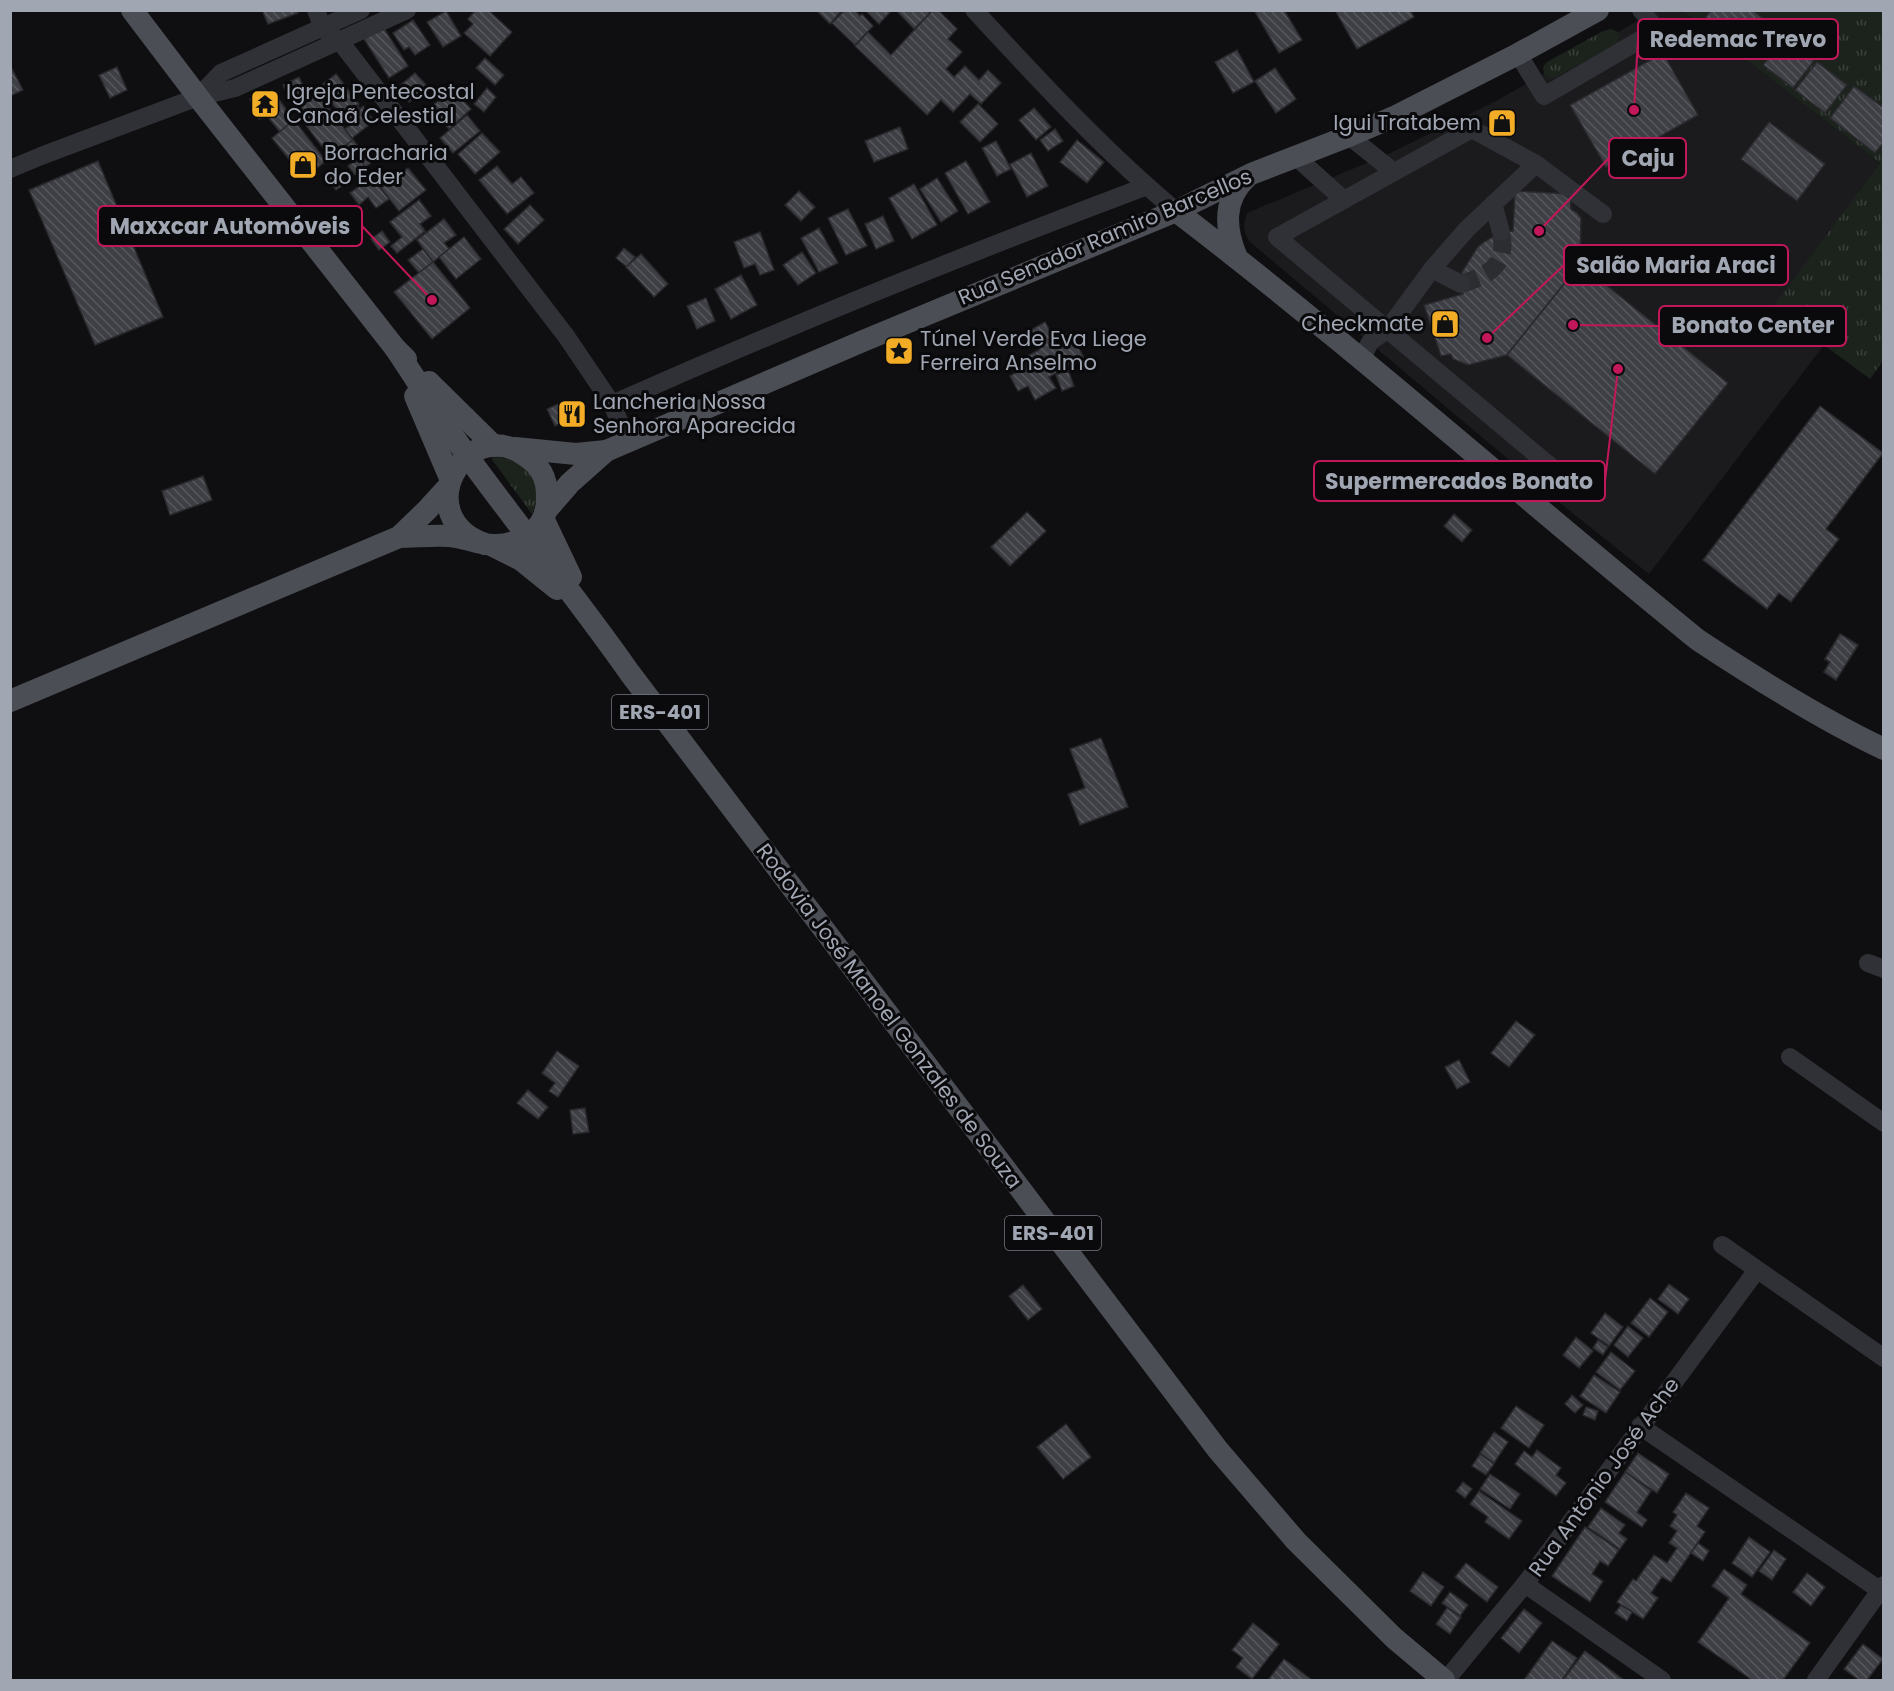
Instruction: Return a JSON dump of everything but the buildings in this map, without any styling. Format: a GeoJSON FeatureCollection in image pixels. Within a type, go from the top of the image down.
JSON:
{"type":"FeatureCollection","features":[{"type":"Feature","properties":{"kind":"main road","name":"ERS-401"},"geometry":{"type":"LineString","coordinates":[[132,10],[395,348]]}},
{"type":"Feature","properties":{"kind":"main road","name":"Rua Senador Ramiro Barcellos"},"geometry":{"type":"LineString","coordinates":[[502,447],[576,454],[606,451],[874,336],[1176,211],[1251,174],[1396,116],[1598,10]]}},
{"type":"Feature","properties":{"kind":"main road"},"geometry":{"type":"LineString","coordinates":[[1237,258],[1229,238],[1227,219],[1232,196],[1239,184],[1251,174]]}},
{"type":"Feature","properties":{"kind":"main road"},"geometry":{"type":"LineString","coordinates":[[1176,211],[1237,258],[1698,640],[1779,691],[1884,749]]}},
{"type":"Feature","properties":{"kind":"main road"},"geometry":{"type":"LineString","coordinates":[[395,348],[502,447]]}},
{"type":"Feature","properties":{"kind":"main road"},"geometry":{"type":"LineString","coordinates":[[395,348],[449,482],[448,506],[455,523],[468,536],[521,560],[589,614]]}},
{"type":"Feature","properties":{"kind":"main road","name":"Rodovia José Manoel Gonzales de Souza"},"geometry":{"type":"LineString","coordinates":[[395,348],[467,455],[527,536],[589,614],[629,672],[1218,1450],[1296,1541],[1394,1638],[1445,1680]]}},
{"type":"Feature","properties":{"kind":"main road"},"geometry":{"type":"LineString","coordinates":[[10,701],[399,537],[427,510],[467,455],[484,447],[502,447],[520,452],[540,468],[545,480],[547,496],[544,515],[589,614]]}},
{"type":"Feature","properties":{"kind":"main road","name":"Rua Senador Ramiro Barcellos"},"geometry":{"type":"LineString","coordinates":[[527,536],[570,483],[606,451]]}},
{"type":"Feature","properties":{"kind":"main road"},"geometry":{"type":"LineString","coordinates":[[399,537],[449,536],[504,545],[527,536]]}},
{"type":"Feature","properties":{"kind":"street"},"geometry":{"type":"LineString","coordinates":[[316,10],[323,28],[339,40],[566,336],[612,404],[628,442]]}},
{"type":"Feature","properties":{"kind":"street"},"geometry":{"type":"LineString","coordinates":[[198,97],[221,73],[361,10]]}},
{"type":"Feature","properties":{"kind":"street"},"geometry":{"type":"LineString","coordinates":[[10,170],[41,156],[198,97],[235,88],[407,10]]}},
{"type":"Feature","properties":{"kind":"street"},"geometry":{"type":"LineString","coordinates":[[974,10],[1041,82],[1147,186],[1176,211]]}},
{"type":"Feature","properties":{"kind":"street"},"geometry":{"type":"LineString","coordinates":[[1518,54],[1544,96],[1657,30],[1641,10]]}},
{"type":"Feature","properties":{"kind":"street"},"geometry":{"type":"LineString","coordinates":[[1562,476],[1277,237],[1472,129],[1536,164],[1603,214]]}},
{"type":"Feature","properties":{"kind":"street"},"geometry":{"type":"LineString","coordinates":[[1349,136],[1394,172]]}},
{"type":"Feature","properties":{"kind":"street"},"geometry":{"type":"LineString","coordinates":[[1295,156],[1344,200]]}},
{"type":"Feature","properties":{"kind":"street"},"geometry":{"type":"LineString","coordinates":[[1361,360],[1370,342],[1388,329],[1432,269],[1467,229],[1536,164]]}},
{"type":"Feature","properties":{"kind":"street","name":"Rua Senador Ramiro Barcellos"},"geometry":{"type":"LineString","coordinates":[[612,404],[794,325],[1147,186]]}},
{"type":"Feature","properties":{"kind":"street"},"geometry":{"type":"LineString","coordinates":[[1493,204],[1501,232]]}},
{"type":"Feature","properties":{"kind":"street"},"geometry":{"type":"LineString","coordinates":[[1432,269],[1461,285]]}},
{"type":"Feature","properties":{"kind":"street"},"geometry":{"type":"LineString","coordinates":[[1790,1057],[1884,1123]]}},
{"type":"Feature","properties":{"kind":"street"},"geometry":{"type":"LineString","coordinates":[[1722,1245],[1884,1358]]}},
{"type":"Feature","properties":{"kind":"street","name":"Rua Antônio José Ache"},"geometry":{"type":"LineString","coordinates":[[1445,1680],[1525,1584],[1757,1270]]}},
{"type":"Feature","properties":{"kind":"street"},"geometry":{"type":"LineString","coordinates":[[1640,1426],[1882,1590],[1816,1680]]}},
{"type":"Feature","properties":{"kind":"street"},"geometry":{"type":"LineString","coordinates":[[1525,1584],[1662,1680]]}},
{"type":"Feature","properties":{"kind":"shaded area"},"geometry":{"type":"Polygon","coordinates":[[[1655,11],[1683,11],[1880,163],[1774,307],[1824,345],[1649,574],[1560,503],[1249,241],[1244,223],[1247,213],[1388,154],[1496,101],[1655,11]]]}},
{"type":"Feature","properties":{"kind":"green space"},"geometry":{"type":"Polygon","coordinates":[[[1683,11],[1883,11],[1884,359],[1870,379],[1773,307],[1880,163],[1683,11]]]}},
{"type":"Feature","properties":{"kind":"green space"},"geometry":{"type":"Polygon","coordinates":[[[1611,29],[1619,34],[1615,45],[1556,77],[1550,78],[1544,74],[1543,67],[1547,62],[1603,31],[1611,29]]]}},
{"type":"Feature","properties":{"kind":"green space"},"geometry":{"type":"Polygon","coordinates":[[[499,457],[519,464],[532,476],[537,493],[532,514],[491,458],[499,457]]]}},
{"type":"Feature","properties":{"kind":"tunnel"},"geometry":{"type":"LineString","coordinates":[[1461,284],[1480,277],[1499,261],[1502,253],[1501,232]]}},
{"type":"Feature","properties":{"kind":"place","name":"Igreja Pentecostal Canaã Celestial"},"geometry":{"type":"Point","coordinates":[265,104]}},
{"type":"Feature","properties":{"kind":"place","name":"Redemac Trevo"},"geometry":{"type":"Point","coordinates":[1634,110]}},
{"type":"Feature","properties":{"kind":"place","name":"Igui Tratabem"},"geometry":{"type":"Point","coordinates":[1502,123]}},
{"type":"Feature","properties":{"kind":"place","name":"Borracharia do Eder"},"geometry":{"type":"Point","coordinates":[303,165]}},
{"type":"Feature","properties":{"kind":"place","name":"Caju"},"geometry":{"type":"Point","coordinates":[1539,231]}},
{"type":"Feature","properties":{"kind":"place","name":"Maxxcar Automóveis"},"geometry":{"type":"Point","coordinates":[432,300]}},
{"type":"Feature","properties":{"kind":"place","name":"Checkmate"},"geometry":{"type":"Point","coordinates":[1445,324]}},
{"type":"Feature","properties":{"kind":"place","name":"Bonato Center"},"geometry":{"type":"Point","coordinates":[1573,325]}},
{"type":"Feature","properties":{"kind":"place","name":"Salão Maria Araci"},"geometry":{"type":"Point","coordinates":[1487,338]}},
{"type":"Feature","properties":{"kind":"place","name":"Túnel Verde Eva Liege Ferreira Anselmo"},"geometry":{"type":"Point","coordinates":[899,351]}},
{"type":"Feature","properties":{"kind":"place","name":"Supermercados Bonato"},"geometry":{"type":"Point","coordinates":[1618,369]}},
{"type":"Feature","properties":{"kind":"place","name":"Lancheria Nossa Senhora Aparecida"},"geometry":{"type":"Point","coordinates":[572,414]}}]}
